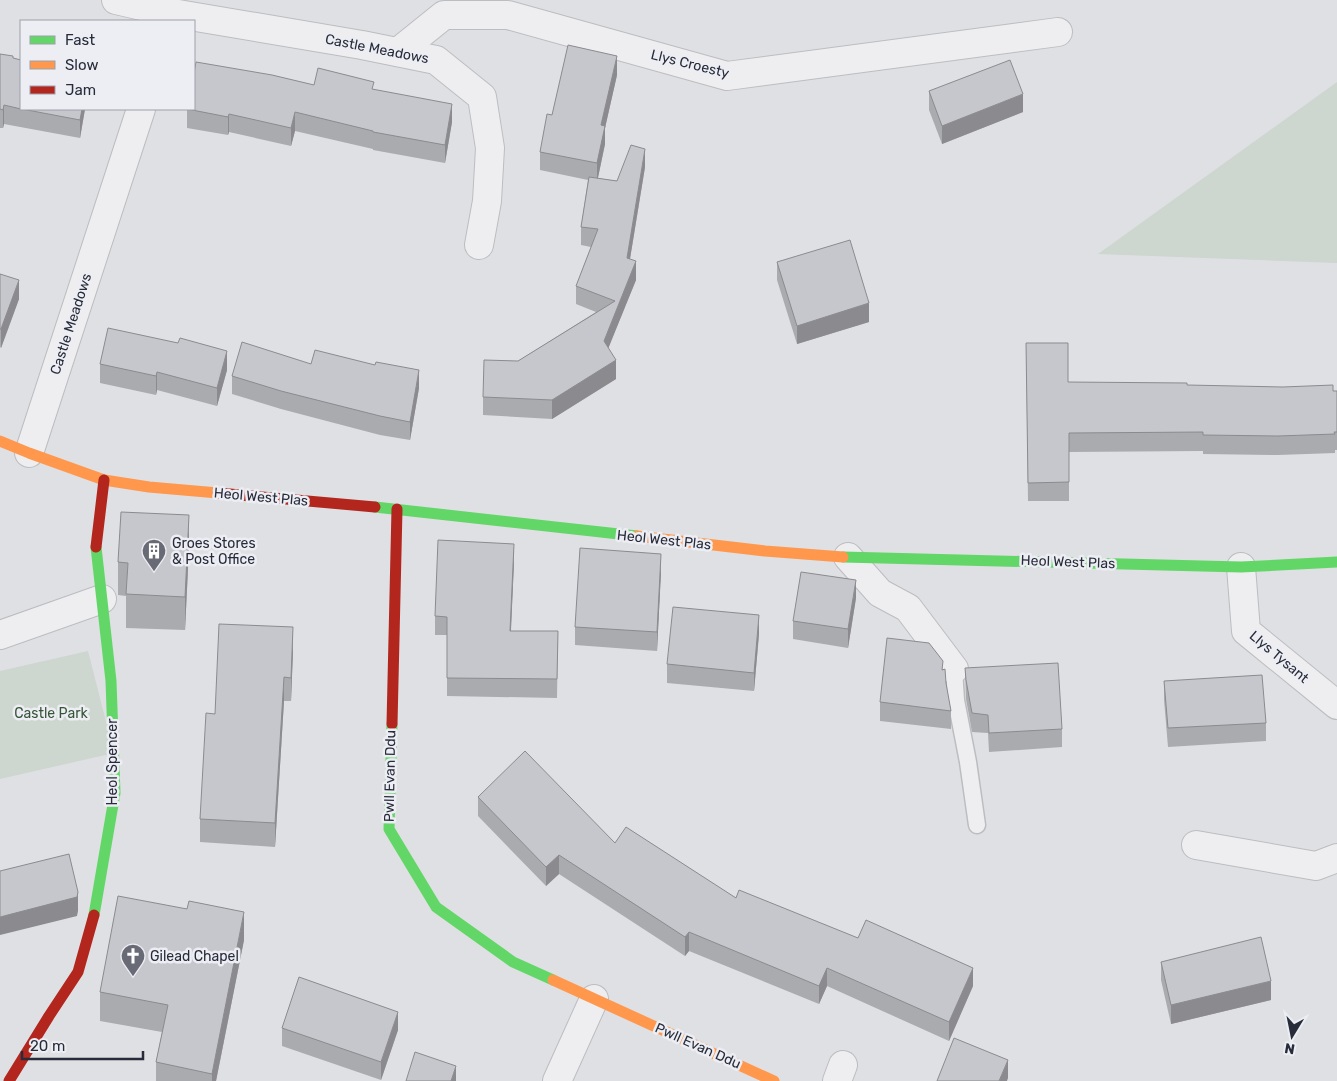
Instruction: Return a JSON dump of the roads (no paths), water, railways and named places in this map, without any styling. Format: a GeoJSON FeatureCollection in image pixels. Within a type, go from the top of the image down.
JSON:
{"type":"FeatureCollection","features":[{"type":"Feature","properties":{"kind":"street","name":"Castle Meadows"},"geometry":{"type":"LineString","coordinates":[[116,0],[171,17],[191,20]]}},
{"type":"Feature","properties":{"kind":"street","name":"Llys Croesty"},"geometry":{"type":"LineString","coordinates":[[398,52],[444,15],[508,15],[727,76],[1058,32]]}},
{"type":"Feature","properties":{"kind":"street","name":"Castle Meadows"},"geometry":{"type":"LineString","coordinates":[[195,21],[362,45],[436,60],[482,97],[490,148],[487,201],[479,245]]}},
{"type":"Feature","properties":{"kind":"street","name":"Castle Meadows"},"geometry":{"type":"LineString","coordinates":[[29,453],[141,110]]}},
{"type":"Feature","properties":{"kind":"street","name":"Heol West Plas"},"geometry":{"type":"LineString","coordinates":[[0,441],[104,480],[149,488],[397,509],[765,551],[848,557],[1241,567],[1337,562]]}},
{"type":"Feature","properties":{"kind":"street","name":"Heol Spencer"},"geometry":{"type":"LineString","coordinates":[[10,1081],[78,972],[94,913],[115,793],[111,681],[96,545],[104,480]]}},
{"type":"Feature","properties":{"kind":"street","name":"Pwll Evan Ddu"},"geometry":{"type":"LineString","coordinates":[[397,509],[389,829],[436,906],[513,962],[774,1081]]}},
{"type":"Feature","properties":{"kind":"street"},"geometry":{"type":"LineString","coordinates":[[848,557],[880,593],[908,608],[954,669]]}},
{"type":"Feature","properties":{"kind":"street","name":"Llys Tysant"},"geometry":{"type":"LineString","coordinates":[[1241,567],[1246,631],[1337,705]]}},
{"type":"Feature","properties":{"kind":"street"},"geometry":{"type":"LineString","coordinates":[[0,635],[102,599]]}},
{"type":"Feature","properties":{"kind":"street"},"geometry":{"type":"LineString","coordinates":[[1196,845],[1316,866],[1337,858]]}},
{"type":"Feature","properties":{"kind":"street"},"geometry":{"type":"LineString","coordinates":[[557,1081],[594,999]]}},
{"type":"Feature","properties":{"kind":"lane"},"geometry":{"type":"LineString","coordinates":[[954,669],[956,700],[968,762],[977,825]]}},
{"type":"Feature","properties":{"kind":"place","name":"Groes Stores & Post Office"},"geometry":{"type":"Point","coordinates":[154,572]}},
{"type":"Feature","properties":{"kind":"place","name":"Gilead Chapel"},"geometry":{"type":"Point","coordinates":[133,977]}},
{"type":"Feature","properties":{"kind":"park label","name":"Castle Park"},"geometry":{"type":"Point","coordinates":[51,713]}}]}
